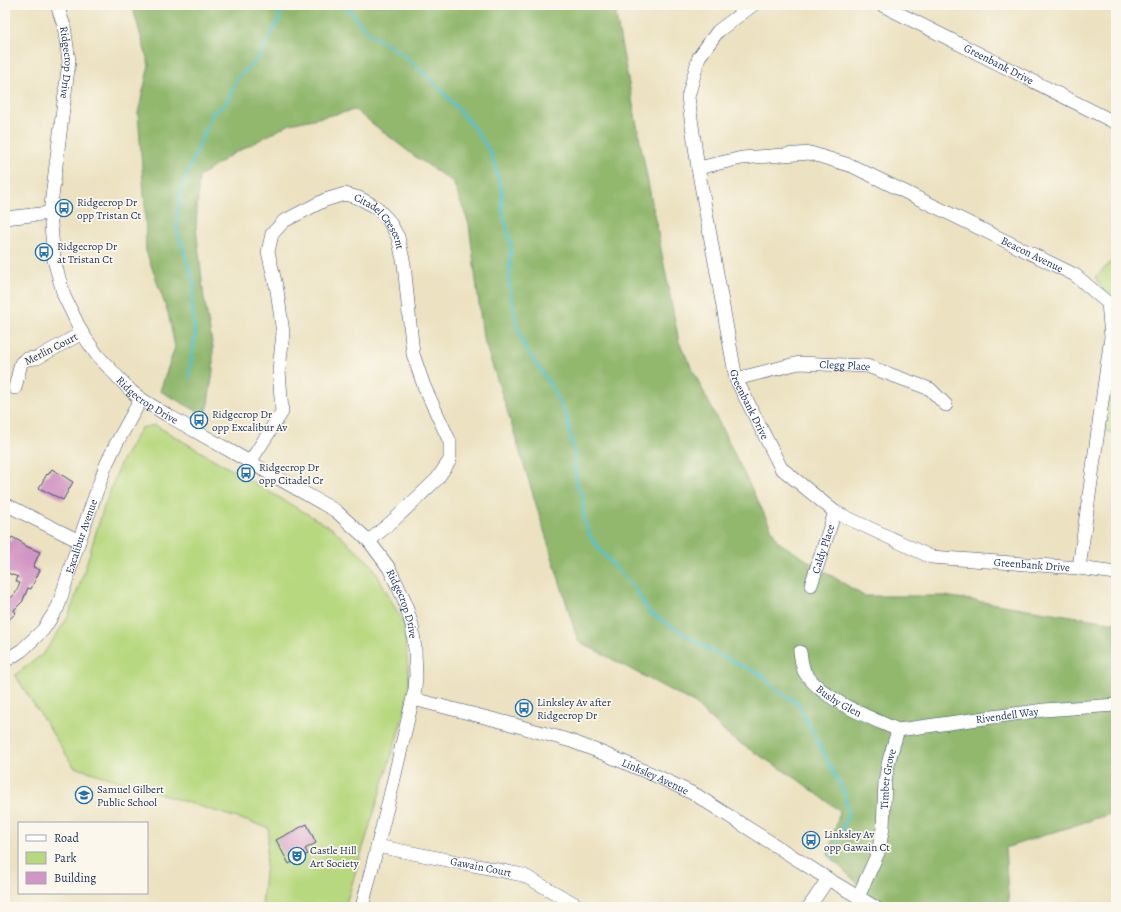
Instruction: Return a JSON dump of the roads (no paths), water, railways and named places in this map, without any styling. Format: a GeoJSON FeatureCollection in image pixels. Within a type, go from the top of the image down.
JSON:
{"type":"FeatureCollection","features":[{"type":"Feature","properties":{"kind":"street","name":"Ridgecrop Drive"},"geometry":{"type":"LineString","coordinates":[[57,5],[64,26],[69,61],[50,213],[54,260],[64,296],[82,333],[97,355],[131,391],[141,399],[336,511],[368,541],[389,568],[403,597],[412,625],[416,676],[413,698],[362,907]]}},
{"type":"Feature","properties":{"kind":"street","name":"Greenbank Drive"},"geometry":{"type":"LineString","coordinates":[[753,5],[718,31],[699,57],[688,97],[698,168],[736,379],[781,468],[834,512],[931,557],[1079,568],[1116,573]]}},
{"type":"Feature","properties":{"kind":"street","name":"Greenbank Drive"},"geometry":{"type":"LineString","coordinates":[[882,5],[1116,122]]}},
{"type":"Feature","properties":{"kind":"street","name":"Beacon Avenue"},"geometry":{"type":"LineString","coordinates":[[698,168],[742,158],[810,153],[852,166],[1075,276],[1108,304],[1111,337],[1079,568]]}},
{"type":"Feature","properties":{"kind":"street","name":"Citadel Crescent"},"geometry":{"type":"LineString","coordinates":[[250,462],[282,412],[279,370],[283,333],[277,290],[268,252],[272,234],[284,221],[325,200],[345,194],[359,198],[376,206],[389,221],[398,236],[404,264],[413,354],[424,386],[450,442],[450,460],[437,479],[396,518],[368,541]]}},
{"type":"Feature","properties":{"kind":"street"},"geometry":{"type":"LineString","coordinates":[[5,218],[50,213]]}},
{"type":"Feature","properties":{"kind":"street","name":"Merlin Court"},"geometry":{"type":"LineString","coordinates":[[15,388],[20,363],[26,359],[37,358],[82,333]]}},
{"type":"Feature","properties":{"kind":"street","name":"Clegg Place"},"geometry":{"type":"LineString","coordinates":[[736,379],[799,363],[867,366],[930,389],[946,405]]}},
{"type":"Feature","properties":{"kind":"street","name":"Excalibur Avenue"},"geometry":{"type":"LineString","coordinates":[[5,661],[22,650],[43,630],[58,607],[79,541],[106,465],[141,399]]}},
{"type":"Feature","properties":{"kind":"street"},"geometry":{"type":"LineString","coordinates":[[5,505],[79,541]]}},
{"type":"Feature","properties":{"kind":"street","name":"Caldy Place"},"geometry":{"type":"LineString","coordinates":[[811,584],[834,512]]}},
{"type":"Feature","properties":{"kind":"street","name":"Bushy Glen"},"geometry":{"type":"LineString","coordinates":[[800,652],[804,672],[822,690],[849,708],[898,730]]}},
{"type":"Feature","properties":{"kind":"street","name":"Linksley Avenue"},"geometry":{"type":"LineString","coordinates":[[413,698],[565,739],[622,761],[696,794],[875,907]]}},
{"type":"Feature","properties":{"kind":"street","name":"Rivendell Way"},"geometry":{"type":"LineString","coordinates":[[898,730],[1044,710],[1116,705]]}},
{"type":"Feature","properties":{"kind":"street","name":"Timber Grove"},"geometry":{"type":"LineString","coordinates":[[858,897],[878,853],[883,828],[885,781],[889,760],[898,730]]}},
{"type":"Feature","properties":{"kind":"street","name":"Gawain Court"},"geometry":{"type":"LineString","coordinates":[[377,846],[523,875],[575,904],[577,907]]}},
{"type":"Feature","properties":{"kind":"street"},"geometry":{"type":"LineString","coordinates":[[809,907],[828,878]]}},
{"type":"Feature","properties":{"kind":"waterway"},"geometry":{"type":"LineString","coordinates":[[189,376],[195,336],[192,304],[194,285],[177,228],[180,191],[213,112],[226,104],[238,77],[257,60],[279,20],[282,5]]}},
{"type":"Feature","properties":{"kind":"waterway"},"geometry":{"type":"LineString","coordinates":[[344,5],[369,33],[404,55],[437,85],[474,128],[491,153],[502,190],[502,209],[511,244],[509,283],[517,326],[525,348],[547,379],[566,415],[574,453],[577,485],[582,494],[584,519],[591,538],[636,590],[650,613],[715,653],[762,675],[778,692],[797,702],[845,794],[848,814],[832,858]]}},
{"type":"Feature","properties":{"kind":"place","name":"Ridgecrop Dr opp Tristan Ct"},"geometry":{"type":"Point","coordinates":[64,208]}},
{"type":"Feature","properties":{"kind":"place","name":"Ridgecrop Dr at Tristan Ct"},"geometry":{"type":"Point","coordinates":[44,252]}},
{"type":"Feature","properties":{"kind":"place","name":"Ridgecrop Dr opp Excalibur Av"},"geometry":{"type":"Point","coordinates":[199,420]}},
{"type":"Feature","properties":{"kind":"place","name":"Ridgecrop Dr opp Citadel Cr"},"geometry":{"type":"Point","coordinates":[246,473]}},
{"type":"Feature","properties":{"kind":"place","name":"Linksley Av after Ridgecrop Dr"},"geometry":{"type":"Point","coordinates":[524,708]}},
{"type":"Feature","properties":{"kind":"place","name":"Samuel Gilbert Public School"},"geometry":{"type":"Point","coordinates":[84,795]}},
{"type":"Feature","properties":{"kind":"place","name":"Linksley Av opp Gawain Ct"},"geometry":{"type":"Point","coordinates":[811,840]}},
{"type":"Feature","properties":{"kind":"place","name":"Castle Hill Art Society"},"geometry":{"type":"Point","coordinates":[297,856]}}]}
